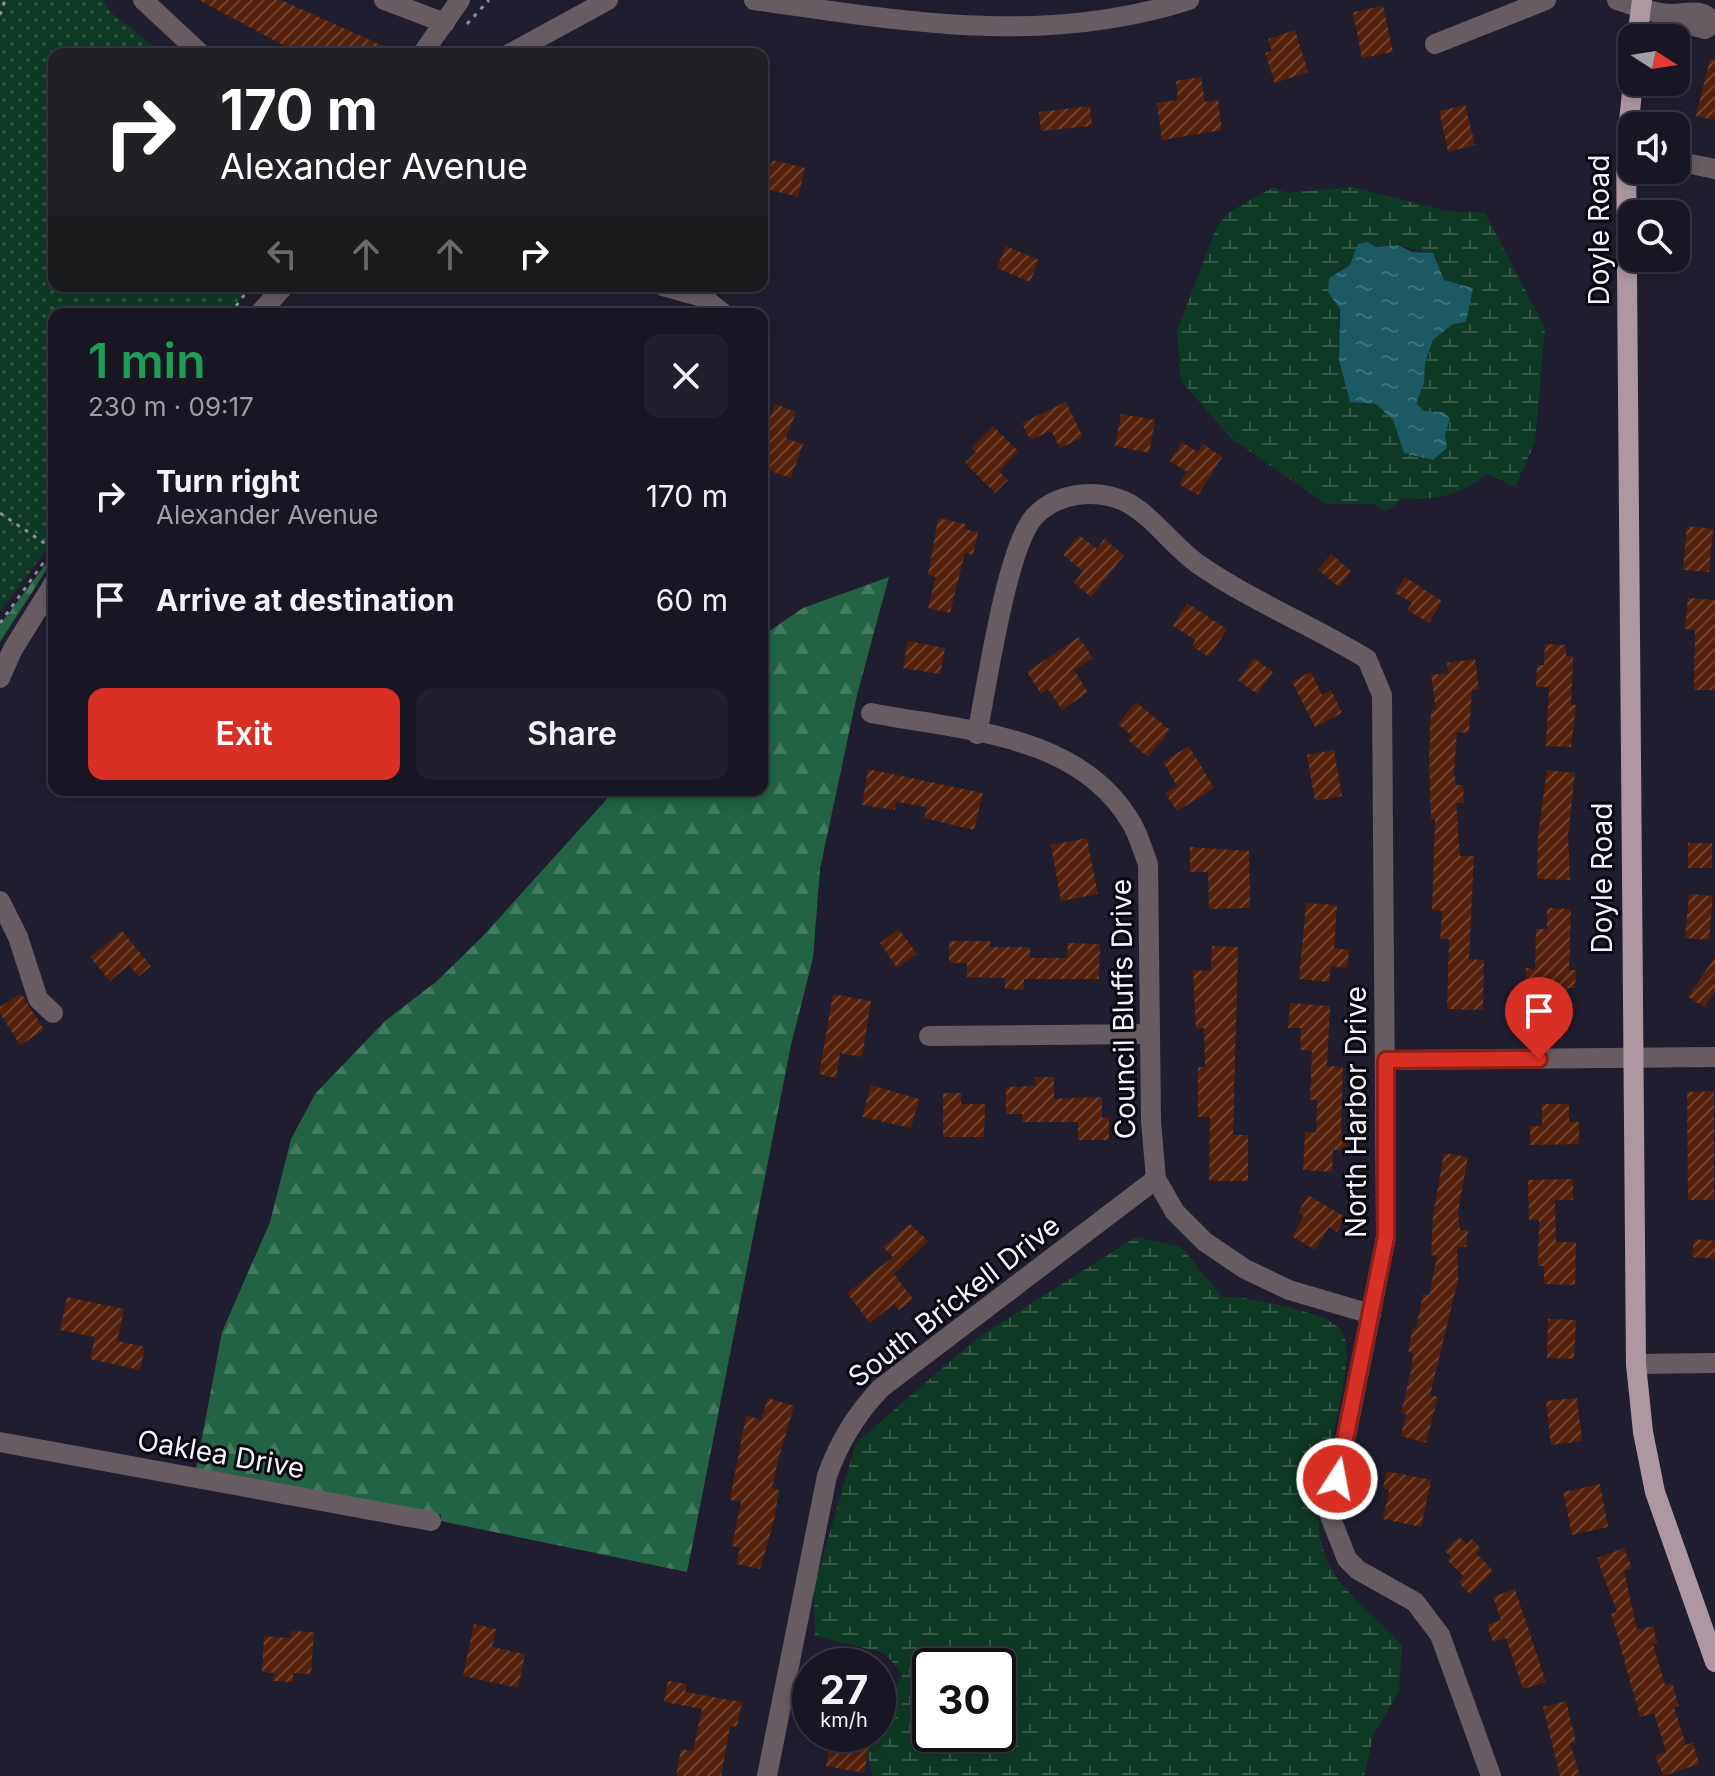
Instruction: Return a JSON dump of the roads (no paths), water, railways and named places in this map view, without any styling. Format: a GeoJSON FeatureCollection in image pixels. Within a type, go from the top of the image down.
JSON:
{"type":"FeatureCollection","features":[{"type":"Feature","properties":{"kind":"main road"},"geometry":{"type":"LineString","coordinates":[[1639,24],[1642,4]]}},
{"type":"Feature","properties":{"kind":"main road","name":"Doyle Road"},"geometry":{"type":"LineString","coordinates":[[1629,184],[1631,1058],[1636,1364],[1643,1432],[1655,1492],[1715,1662]]}},
{"type":"Feature","properties":{"kind":"street"},"geometry":{"type":"LineString","coordinates":[[143,0],[195,48]]}},
{"type":"Feature","properties":{"kind":"street"},"geometry":{"type":"LineString","coordinates":[[384,0],[445,23]]}},
{"type":"Feature","properties":{"kind":"street"},"geometry":{"type":"LineString","coordinates":[[426,48],[460,0]]}},
{"type":"Feature","properties":{"kind":"street"},"geometry":{"type":"LineString","coordinates":[[520,48],[608,0]]}},
{"type":"Feature","properties":{"kind":"street"},"geometry":{"type":"LineString","coordinates":[[754,0],[838,6],[924,24],[1052,28],[1142,15],[1189,0]]}},
{"type":"Feature","properties":{"kind":"street"},"geometry":{"type":"LineString","coordinates":[[1435,44],[1546,0]]}},
{"type":"Feature","properties":{"kind":"street"},"geometry":{"type":"LineString","coordinates":[[1617,0],[1674,14],[1682,23],[1705,29],[1715,20]]}},
{"type":"Feature","properties":{"kind":"street"},"geometry":{"type":"LineString","coordinates":[[1690,164],[1715,169]]}},
{"type":"Feature","properties":{"kind":"street"},"geometry":{"type":"LineString","coordinates":[[264,308],[279,292]]}},
{"type":"Feature","properties":{"kind":"street"},"geometry":{"type":"LineString","coordinates":[[685,292],[703,297],[717,308]]}},
{"type":"Feature","properties":{"kind":"street","name":"North Harbor Drive"},"geometry":{"type":"LineString","coordinates":[[977,734],[1014,556],[1033,518],[1055,500],[1093,493],[1125,501],[1196,562],[1240,591],[1367,659],[1382,695],[1386,1237],[1330,1516],[1347,1559],[1358,1570],[1415,1602],[1440,1635],[1491,1776]]}},
{"type":"Feature","properties":{"kind":"street"},"geometry":{"type":"LineString","coordinates":[[0,678],[13,649],[48,593]]}},
{"type":"Feature","properties":{"kind":"street","name":"Council Bluffs Drive"},"geometry":{"type":"LineString","coordinates":[[871,713],[1047,749],[1080,767],[1109,794],[1132,824],[1148,864],[1149,1034],[1156,1179],[1175,1212],[1205,1242],[1245,1269],[1289,1290],[1371,1314]]}},
{"type":"Feature","properties":{"kind":"street"},"geometry":{"type":"LineString","coordinates":[[0,901],[18,937],[38,999],[53,1013]]}},
{"type":"Feature","properties":{"kind":"street"},"geometry":{"type":"LineString","coordinates":[[929,1036],[1149,1034]]}},
{"type":"Feature","properties":{"kind":"street"},"geometry":{"type":"LineString","coordinates":[[1386,1060],[1715,1057]]}},
{"type":"Feature","properties":{"kind":"street","name":"South Brickell Drive"},"geometry":{"type":"LineString","coordinates":[[767,1776],[827,1476],[836,1449],[860,1410],[881,1388],[1156,1179]]}},
{"type":"Feature","properties":{"kind":"street"},"geometry":{"type":"LineString","coordinates":[[1636,1364],[1715,1363]]}},
{"type":"Feature","properties":{"kind":"street","name":"Oaklea Drive"},"geometry":{"type":"LineString","coordinates":[[0,1442],[431,1521]]}},
{"type":"Feature","properties":{"kind":"water"},"geometry":{"type":"Polygon","coordinates":[[[1367,242],[1376,247],[1398,245],[1412,252],[1433,253],[1444,280],[1473,288],[1466,322],[1453,324],[1433,340],[1425,362],[1424,384],[1416,403],[1424,411],[1443,412],[1450,418],[1445,435],[1447,448],[1433,460],[1404,453],[1393,420],[1376,404],[1350,402],[1339,360],[1340,309],[1328,292],[1329,278],[1350,265],[1358,244],[1367,242]]]}}]}
